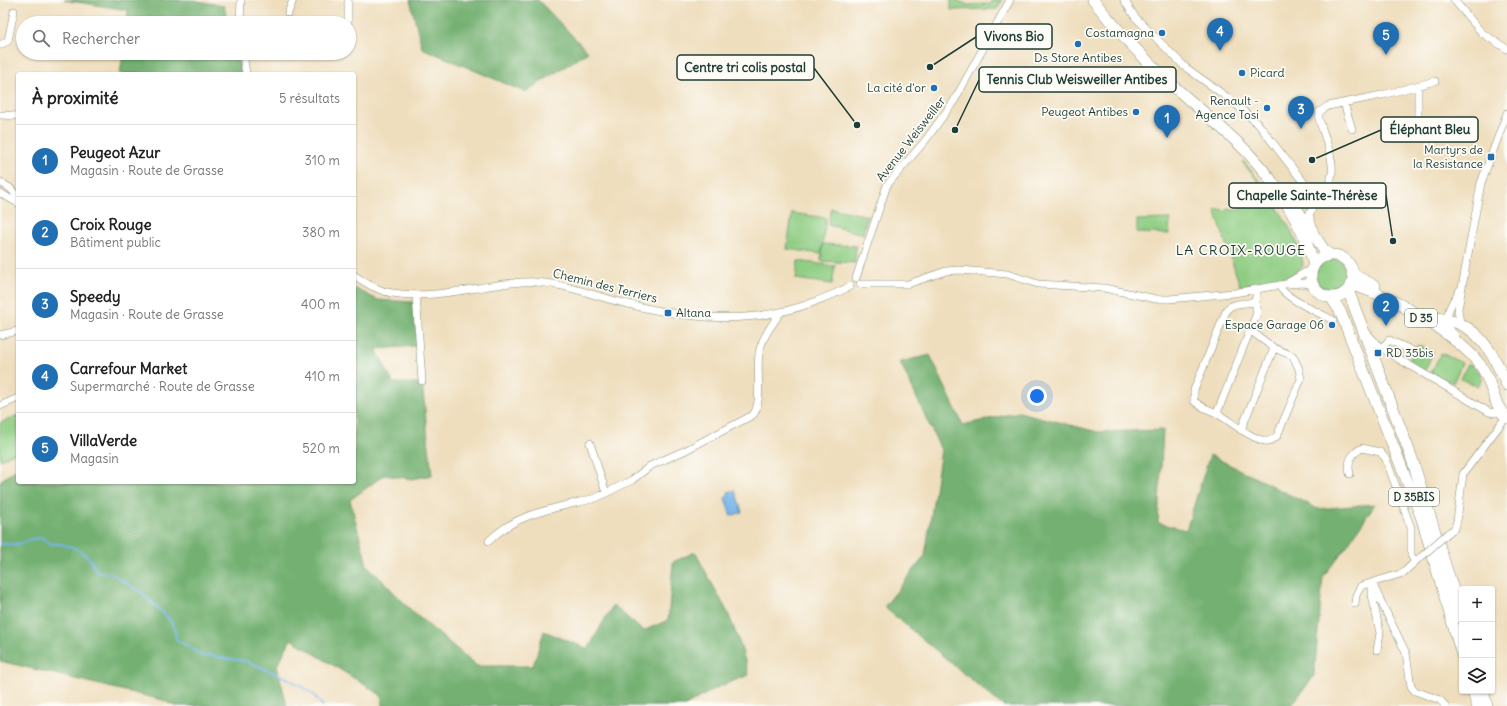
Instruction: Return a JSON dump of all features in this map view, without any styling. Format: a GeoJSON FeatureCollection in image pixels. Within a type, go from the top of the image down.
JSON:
{"type":"FeatureCollection","features":[{"type":"Feature","properties":{"kind":"main road"},"geometry":{"type":"LineString","coordinates":[[1093,0],[1144,58],[1248,154],[1270,180],[1290,210],[1310,250],[1313,267],[1310,278],[1317,291],[1331,297],[1337,296],[1349,288],[1352,274],[1347,262],[1336,256],[1330,255],[1321,258],[1313,267]]}},
{"type":"Feature","properties":{"kind":"main road"},"geometry":{"type":"LineString","coordinates":[[1101,0],[1145,51],[1249,146],[1276,178],[1324,250],[1330,255]]}},
{"type":"Feature","properties":{"kind":"main road","name":"D 35"},"geometry":{"type":"LineString","coordinates":[[1352,274],[1424,314],[1460,324],[1479,337],[1492,355],[1507,385]]}},
{"type":"Feature","properties":{"kind":"main road","name":"D 35"},"geometry":{"type":"LineString","coordinates":[[1349,288],[1371,292],[1419,316],[1465,348],[1481,366],[1505,415]]}},
{"type":"Feature","properties":{"kind":"main road","name":"D 35BIS"},"geometry":{"type":"LineString","coordinates":[[1349,288],[1414,464],[1459,608]]}},
{"type":"Feature","properties":{"kind":"main road","name":"D 35BIS"},"geometry":{"type":"LineString","coordinates":[[1331,297],[1340,311],[1419,511],[1459,645]]}},
{"type":"Feature","properties":{"kind":"main road"},"geometry":{"type":"LineString","coordinates":[[1474,694],[1476,706]]}},
{"type":"Feature","properties":{"kind":"main road"},"geometry":{"type":"LineString","coordinates":[[1484,694],[1487,706]]}},
{"type":"Feature","properties":{"kind":"street"},"geometry":{"type":"LineString","coordinates":[[240,16],[241,0]]}},
{"type":"Feature","properties":{"kind":"street"},"geometry":{"type":"LineString","coordinates":[[288,13],[293,0]]}},
{"type":"Feature","properties":{"kind":"street"},"geometry":{"type":"LineString","coordinates":[[348,0],[348,16]]}},
{"type":"Feature","properties":{"kind":"street","name":"Avenue Weisweiller"},"geometry":{"type":"LineString","coordinates":[[856,278],[884,192],[889,182],[925,141],[954,102],[1010,0]]}},
{"type":"Feature","properties":{"kind":"street"},"geometry":{"type":"LineString","coordinates":[[1124,0],[1140,22],[1185,67],[1231,100],[1259,125],[1309,190],[1317,195]]}},
{"type":"Feature","properties":{"kind":"street"},"geometry":{"type":"LineString","coordinates":[[1454,0],[1482,33],[1507,49]]}},
{"type":"Feature","properties":{"kind":"street"},"geometry":{"type":"LineString","coordinates":[[0,45],[8,41],[14,11]]}},
{"type":"Feature","properties":{"kind":"street"},"geometry":{"type":"LineString","coordinates":[[243,60],[246,72]]}},
{"type":"Feature","properties":{"kind":"street"},"geometry":{"type":"LineString","coordinates":[[1314,235],[1309,216],[1317,195],[1328,187],[1331,181],[1333,166],[1319,119],[1319,112],[1328,106],[1435,81]]}},
{"type":"Feature","properties":{"kind":"street"},"geometry":{"type":"LineString","coordinates":[[1418,86],[1418,125]]}},
{"type":"Feature","properties":{"kind":"street"},"geometry":{"type":"LineString","coordinates":[[1344,103],[1352,129]]}},
{"type":"Feature","properties":{"kind":"street"},"geometry":{"type":"LineString","coordinates":[[1460,324],[1458,309],[1481,183],[1507,113]]}},
{"type":"Feature","properties":{"kind":"street"},"geometry":{"type":"LineString","coordinates":[[0,115],[16,116]]}},
{"type":"Feature","properties":{"kind":"street"},"geometry":{"type":"LineString","coordinates":[[0,182],[10,188],[16,195]]}},
{"type":"Feature","properties":{"kind":"street"},"geometry":{"type":"LineString","coordinates":[[1309,190],[1313,206]]}},
{"type":"Feature","properties":{"kind":"street"},"geometry":{"type":"LineString","coordinates":[[0,193],[16,202]]}},
{"type":"Feature","properties":{"kind":"street"},"geometry":{"type":"LineString","coordinates":[[860,284],[859,279],[851,279],[850,286],[855,289],[860,284],[908,284],[946,271],[960,270],[1007,274],[1038,284],[1104,288],[1156,299],[1220,295],[1257,290],[1282,284],[1303,276],[1313,267]]}},
{"type":"Feature","properties":{"kind":"street","name":"Chemin des Terriers"},"geometry":{"type":"LineString","coordinates":[[356,276],[379,290],[391,293],[416,295],[534,282],[552,284],[622,303],[682,315],[751,317],[780,313],[794,309],[842,291],[850,286]]}},
{"type":"Feature","properties":{"kind":"street"},"geometry":{"type":"LineString","coordinates":[[1282,284],[1305,283],[1313,285]]}},
{"type":"Feature","properties":{"kind":"street"},"geometry":{"type":"LineString","coordinates":[[1282,284],[1280,289],[1289,296],[1333,320]]}},
{"type":"Feature","properties":{"kind":"street"},"geometry":{"type":"LineString","coordinates":[[1462,288],[1448,311],[1446,321],[1449,330],[1473,350],[1481,366]]}},
{"type":"Feature","properties":{"kind":"street"},"geometry":{"type":"LineString","coordinates":[[1217,413],[1257,313],[1255,302],[1257,290]]}},
{"type":"Feature","properties":{"kind":"street"},"geometry":{"type":"LineString","coordinates":[[416,295],[422,381]]}},
{"type":"Feature","properties":{"kind":"street"},"geometry":{"type":"LineString","coordinates":[[1251,331],[1274,348],[1293,356],[1299,369],[1299,384],[1276,436],[1266,441],[1241,430],[1217,413],[1203,409],[1194,401],[1194,390],[1227,309],[1237,304],[1255,302]]}},
{"type":"Feature","properties":{"kind":"street"},"geometry":{"type":"LineString","coordinates":[[489,541],[498,532],[523,517],[596,498],[632,480],[650,466],[686,450],[754,415],[758,405],[757,373],[759,352],[780,313]]}},
{"type":"Feature","properties":{"kind":"street"},"geometry":{"type":"LineString","coordinates":[[1355,604],[1358,589],[1361,586],[1403,572],[1455,528],[1462,474],[1505,415],[1489,412],[1382,348],[1372,340],[1362,326]]}},
{"type":"Feature","properties":{"kind":"street"},"geometry":{"type":"LineString","coordinates":[[0,335],[16,331]]}},
{"type":"Feature","properties":{"kind":"street"},"geometry":{"type":"LineString","coordinates":[[1382,348],[1389,340],[1412,351]]}},
{"type":"Feature","properties":{"kind":"street"},"geometry":{"type":"LineString","coordinates":[[1241,430],[1274,348]]}},
{"type":"Feature","properties":{"kind":"street"},"geometry":{"type":"LineString","coordinates":[[0,406],[16,399]]}},
{"type":"Feature","properties":{"kind":"street"},"geometry":{"type":"LineString","coordinates":[[590,443],[606,493]]}},
{"type":"Feature","properties":{"kind":"street"},"geometry":{"type":"LineString","coordinates":[[1350,474],[1348,464],[1352,454],[1362,448],[1380,452],[1386,460],[1411,528],[1411,555],[1418,560]]}},
{"type":"Feature","properties":{"kind":"street"},"geometry":{"type":"LineString","coordinates":[[1372,583],[1372,595],[1380,633],[1377,650]]}},
{"type":"Feature","properties":{"kind":"street"},"geometry":{"type":"LineString","coordinates":[[1372,583],[1406,653],[1411,686],[1415,691],[1440,700],[1445,706]]}},
{"type":"Feature","properties":{"kind":"green space"},"geometry":{"type":"Polygon","coordinates":[[[64,0],[193,0],[224,6],[226,16],[128,16],[128,10],[64,0]]]}},
{"type":"Feature","properties":{"kind":"green space"},"geometry":{"type":"Polygon","coordinates":[[[410,0],[538,0],[588,52],[525,92],[422,48],[410,0]]]}},
{"type":"Feature","properties":{"kind":"green space"},"geometry":{"type":"Polygon","coordinates":[[[951,0],[956,0],[968,5],[991,4],[991,0],[1002,0],[997,9],[951,10],[951,0]]]}},
{"type":"Feature","properties":{"kind":"green space"},"geometry":{"type":"Polygon","coordinates":[[[122,60],[238,60],[241,72],[120,72],[122,60]]]}},
{"type":"Feature","properties":{"kind":"green space"},"geometry":{"type":"Polygon","coordinates":[[[1243,161],[1260,183],[1242,162],[1243,161]]]}},
{"type":"Feature","properties":{"kind":"green space"},"geometry":{"type":"Polygon","coordinates":[[[1260,183],[1289,226],[1301,254],[1303,266],[1290,275],[1282,278],[1240,286],[1215,210],[1240,209],[1256,198],[1260,183]]]}},
{"type":"Feature","properties":{"kind":"green space"},"geometry":{"type":"Polygon","coordinates":[[[831,208],[867,216],[863,234],[828,225],[831,208]]]}},
{"type":"Feature","properties":{"kind":"green space"},"geometry":{"type":"Polygon","coordinates":[[[792,213],[826,218],[821,254],[787,249],[792,213]]]}},
{"type":"Feature","properties":{"kind":"green space"},"geometry":{"type":"Polygon","coordinates":[[[1170,219],[1169,234],[1137,233],[1137,220],[1170,219]]]}},
{"type":"Feature","properties":{"kind":"green space"},"geometry":{"type":"Polygon","coordinates":[[[823,244],[856,246],[855,263],[821,261],[823,244]]]}},
{"type":"Feature","properties":{"kind":"green space"},"geometry":{"type":"Polygon","coordinates":[[[1329,259],[1335,259],[1344,263],[1348,275],[1344,287],[1335,291],[1329,291],[1320,287],[1316,278],[1316,272],[1320,263],[1329,259]]]}},
{"type":"Feature","properties":{"kind":"green space"},"geometry":{"type":"Polygon","coordinates":[[[798,261],[835,266],[832,284],[796,279],[798,261]]]}},
{"type":"Feature","properties":{"kind":"green space"},"geometry":{"type":"Polygon","coordinates":[[[356,289],[378,300],[413,302],[417,346],[376,349],[393,383],[422,383],[432,475],[412,479],[384,475],[350,500],[367,565],[414,613],[477,666],[533,666],[544,631],[588,649],[613,605],[643,631],[668,620],[673,562],[695,552],[728,613],[741,647],[749,675],[720,686],[685,706],[383,706],[381,695],[291,639],[277,666],[287,706],[175,706],[163,700],[0,661],[0,481],[16,469],[16,484],[356,484],[356,289]]]}},
{"type":"Feature","properties":{"kind":"green space"},"geometry":{"type":"Polygon","coordinates":[[[1418,345],[1433,352],[1426,369],[1423,371],[1408,362],[1418,345]]]}},
{"type":"Feature","properties":{"kind":"green space"},"geometry":{"type":"Polygon","coordinates":[[[1441,353],[1462,363],[1453,383],[1431,373],[1441,353]]]}},
{"type":"Feature","properties":{"kind":"green space"},"geometry":{"type":"Polygon","coordinates":[[[930,355],[963,425],[1019,412],[1098,432],[1163,430],[1158,523],[1186,530],[1210,455],[1318,509],[1375,504],[1346,547],[1323,577],[1314,676],[1291,706],[1003,706],[884,607],[925,556],[941,450],[900,362],[930,355]]]}},
{"type":"Feature","properties":{"kind":"green space"},"geometry":{"type":"Polygon","coordinates":[[[1468,363],[1478,370],[1482,377],[1478,387],[1461,379],[1468,363]]]}},
{"type":"Feature","properties":{"kind":"green space"},"geometry":{"type":"Polygon","coordinates":[[[16,416],[16,452],[0,460],[0,423],[16,416]]]}},
{"type":"Feature","properties":{"kind":"water"},"geometry":{"type":"Polygon","coordinates":[[[735,490],[742,512],[731,516],[725,498],[729,495],[728,492],[735,490]]]}},
{"type":"Feature","properties":{"kind":"waterway"},"geometry":{"type":"LineString","coordinates":[[0,544],[20,544],[30,539],[43,538],[50,544],[64,545],[78,550],[87,556],[97,572],[110,573],[140,591],[169,619],[175,628],[176,639],[202,656],[212,655],[221,658],[246,661],[289,679],[313,694],[323,706]]}},
{"type":"Feature","properties":{"kind":"place","name":"Costamagna"},"geometry":{"type":"Point","coordinates":[1162,33]}},
{"type":"Feature","properties":{"kind":"place","name":"Ds Store Antibes"},"geometry":{"type":"Point","coordinates":[1078,44]}},
{"type":"Feature","properties":{"kind":"place","name":"Carrefour Market"},"geometry":{"type":"Point","coordinates":[1220,51]}},
{"type":"Feature","properties":{"kind":"place","name":"VillaVerde"},"geometry":{"type":"Point","coordinates":[1386,55]}},
{"type":"Feature","properties":{"kind":"place","name":"Vivons Bio"},"geometry":{"type":"Point","coordinates":[930,67]}},
{"type":"Feature","properties":{"kind":"place","name":"Picard"},"geometry":{"type":"Point","coordinates":[1242,73]}},
{"type":"Feature","properties":{"kind":"place","name":"La cité d'or"},"geometry":{"type":"Point","coordinates":[934,88]}},
{"type":"Feature","properties":{"kind":"place","name":"Renault - Agence Tosi"},"geometry":{"type":"Point","coordinates":[1267,108]}},
{"type":"Feature","properties":{"kind":"place","name":"Peugeot Antibes"},"geometry":{"type":"Point","coordinates":[1136,112]}},
{"type":"Feature","properties":{"kind":"place","name":"Centre tri colis postal"},"geometry":{"type":"Point","coordinates":[857,125]}},
{"type":"Feature","properties":{"kind":"place","name":"Speedy"},"geometry":{"type":"Point","coordinates":[1301,129]}},
{"type":"Feature","properties":{"kind":"place","name":"Tennis Club Weisweiller Antibes"},"geometry":{"type":"Point","coordinates":[955,130]}},
{"type":"Feature","properties":{"kind":"place","name":"Peugeot Azur"},"geometry":{"type":"Point","coordinates":[1167,138]}},
{"type":"Feature","properties":{"kind":"place","name":"Martyrs de la Resistance"},"geometry":{"type":"Point","coordinates":[1491,157]}},
{"type":"Feature","properties":{"kind":"place","name":"Éléphant Bleu"},"geometry":{"type":"Point","coordinates":[1312,160]}},
{"type":"Feature","properties":{"kind":"place","name":"Chapelle Sainte-Thérèse"},"geometry":{"type":"Point","coordinates":[1393,241]}},
{"type":"Feature","properties":{"kind":"place","name":"Altana"},"geometry":{"type":"Point","coordinates":[668,313]}},
{"type":"Feature","properties":{"kind":"place","name":"Espace Garage 06"},"geometry":{"type":"Point","coordinates":[1332,325]}},
{"type":"Feature","properties":{"kind":"place","name":"Croix Rouge"},"geometry":{"type":"Point","coordinates":[1386,326]}},
{"type":"Feature","properties":{"kind":"place","name":"RD 35bis"},"geometry":{"type":"Point","coordinates":[1378,353]}},
{"type":"Feature","properties":{"kind":"district","name":"LA CROIX-ROUGE"},"geometry":{"type":"Point","coordinates":[1241,250]}}]}
